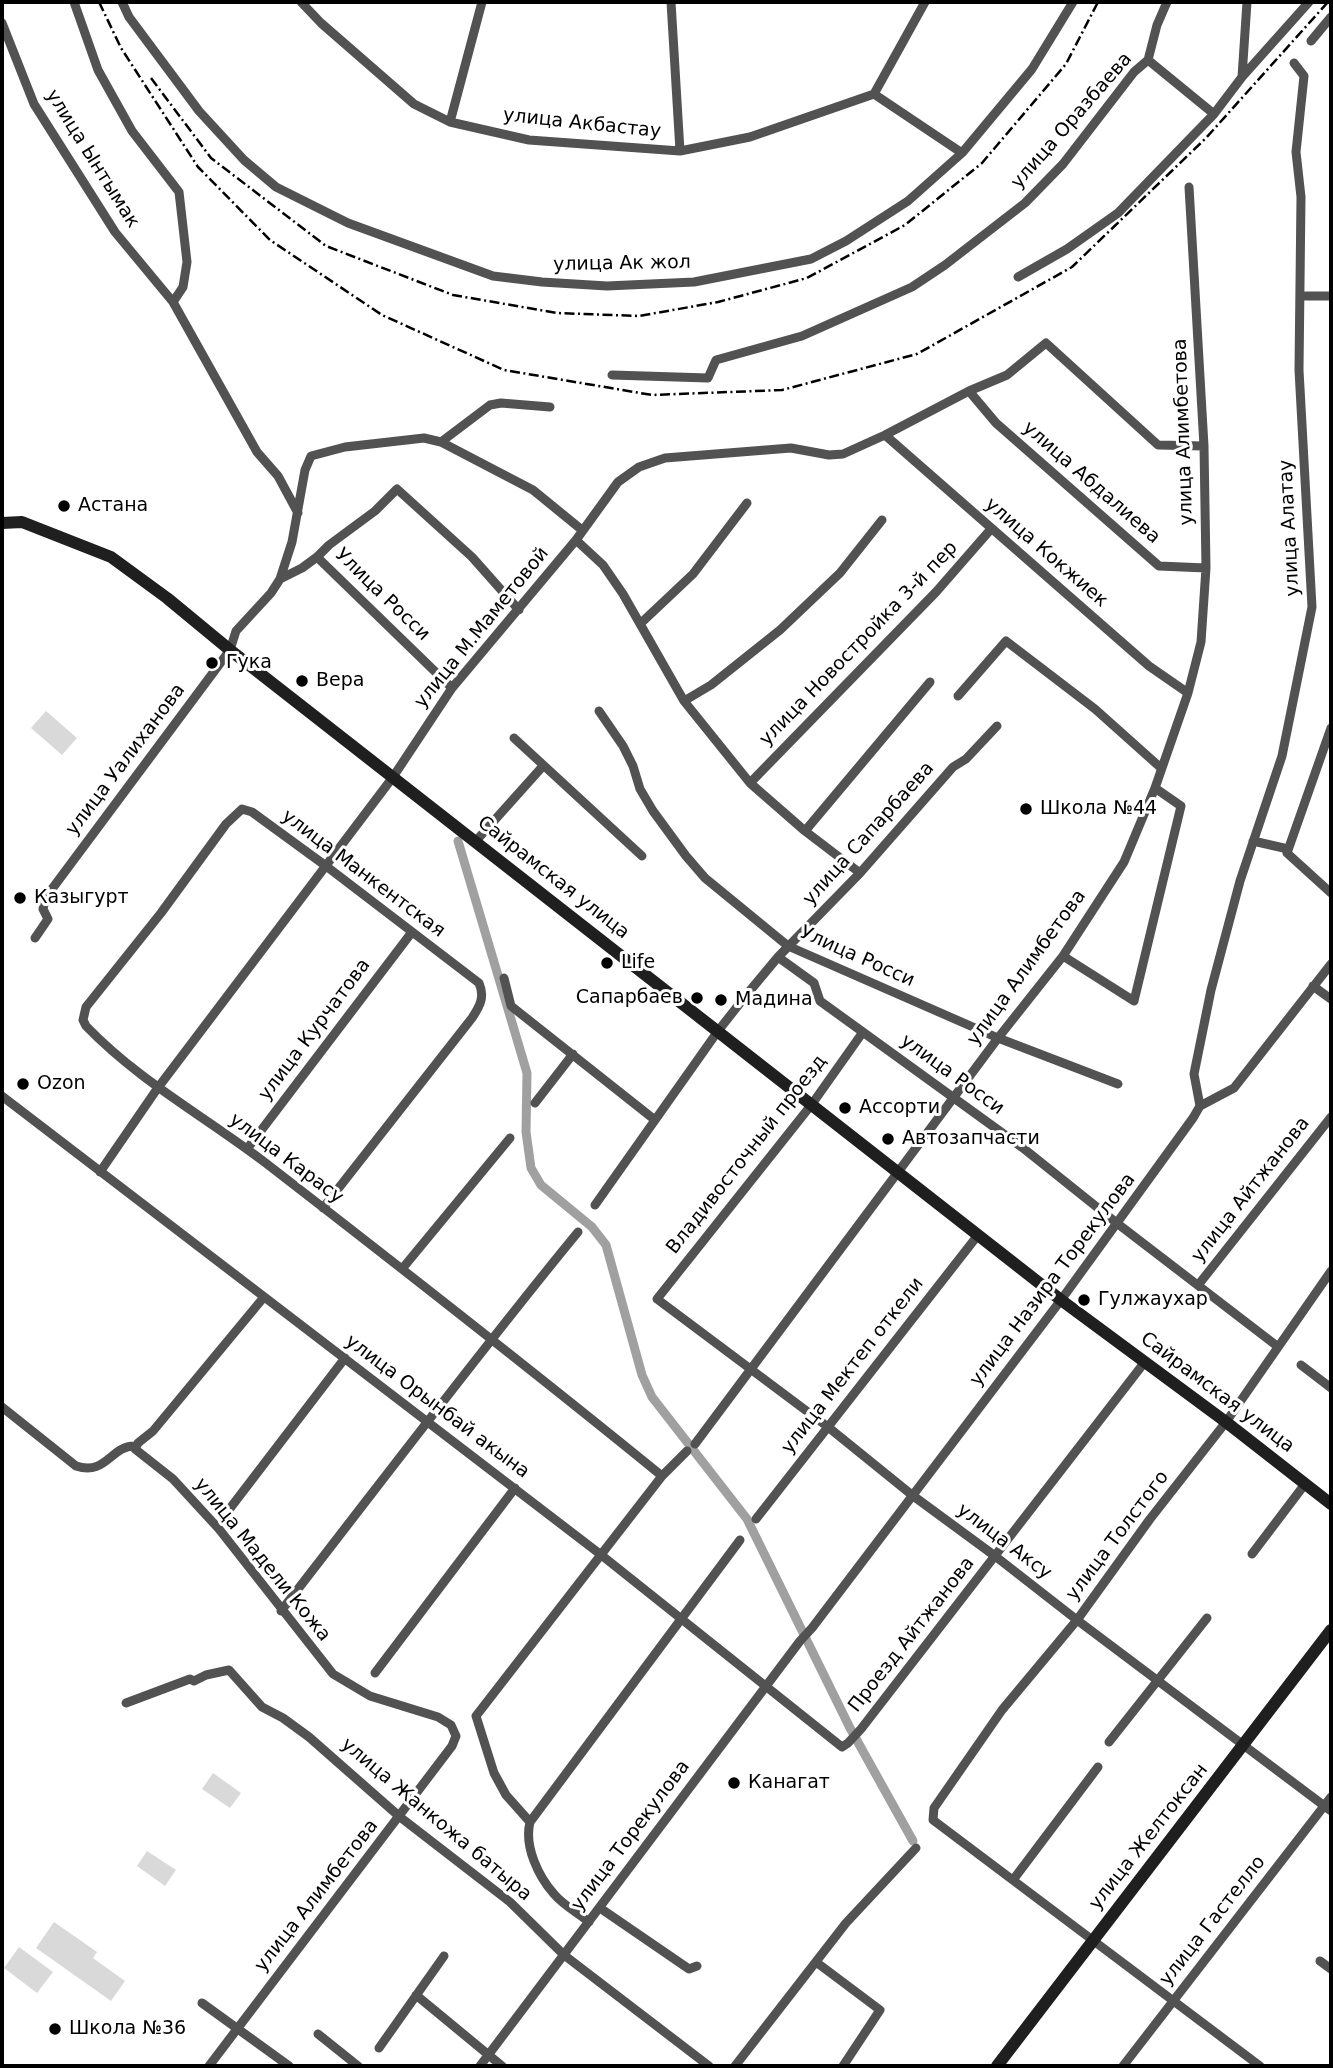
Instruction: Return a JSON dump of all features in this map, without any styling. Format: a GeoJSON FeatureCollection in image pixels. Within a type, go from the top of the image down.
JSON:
{"type":"FeatureCollection","features":[{"type":"Feature","properties":{"kind":"main road","name":"Сайрамская улица"},"geometry":{"type":"LineString","coordinates":[[2,523],[22,522],[111,556],[898,1174],[1331,1504]]}},
{"type":"Feature","properties":{"kind":"main road","name":"улица Желтоксан"},"geometry":{"type":"LineString","coordinates":[[998,2066],[1331,1630]]}},
{"type":"Feature","properties":{"kind":"street"},"geometry":{"type":"LineString","coordinates":[[74,2],[98,69],[118,106],[132,131],[179,192],[187,262],[183,287],[173,302]]}},
{"type":"Feature","properties":{"kind":"street","name":"улица Ак жол"},"geometry":{"type":"LineString","coordinates":[[122,2],[129,17],[199,111],[244,160],[276,187],[348,223],[493,276],[607,286],[694,282],[811,259],[846,241],[908,201],[962,153],[1032,69],[1073,2]]}},
{"type":"Feature","properties":{"kind":"street","name":"улица Акбастау"},"geometry":{"type":"LineString","coordinates":[[301,2],[321,23],[414,104],[450,122],[529,140],[680,152],[750,137],[874,94]]}},
{"type":"Feature","properties":{"kind":"street"},"geometry":{"type":"LineString","coordinates":[[450,122],[482,2]]}},
{"type":"Feature","properties":{"kind":"street"},"geometry":{"type":"LineString","coordinates":[[671,2],[680,152]]}},
{"type":"Feature","properties":{"kind":"street"},"geometry":{"type":"LineString","coordinates":[[925,2],[874,94],[962,153]]}},
{"type":"Feature","properties":{"kind":"street","name":"улица Оразбаева"},"geometry":{"type":"LineString","coordinates":[[612,375],[708,378],[716,360],[802,336],[912,287],[945,265],[1025,203],[1063,164],[1134,72],[1148,60],[1157,25],[1167,2]]}},
{"type":"Feature","properties":{"kind":"street"},"geometry":{"type":"LineString","coordinates":[[1242,77],[1247,2]]}},
{"type":"Feature","properties":{"kind":"street"},"geometry":{"type":"LineString","coordinates":[[1018,277],[1067,249],[1118,213],[1214,114],[1242,77],[1309,2]]}},
{"type":"Feature","properties":{"kind":"street"},"geometry":{"type":"LineString","coordinates":[[1311,41],[1331,16]]}},
{"type":"Feature","properties":{"kind":"street","name":"улица Ынтымак"},"geometry":{"type":"LineString","coordinates":[[2,23],[34,104],[115,232],[173,302],[257,452],[278,476],[299,514]]}},
{"type":"Feature","properties":{"kind":"street","name":"улица Оразбаева"},"geometry":{"type":"LineString","coordinates":[[1148,60],[1214,114]]}},
{"type":"Feature","properties":{"kind":"street","name":"улица Алатау"},"geometry":{"type":"LineString","coordinates":[[1200,1106],[1194,1074],[1211,990],[1240,881],[1282,755],[1312,607],[1299,370],[1301,197],[1296,152],[1304,76],[1294,64]]}},
{"type":"Feature","properties":{"kind":"street","name":"улица Алимбетова"},"geometry":{"type":"LineString","coordinates":[[695,1444],[998,1038],[1063,956],[1124,862],[1155,788],[1188,693],[1200,642],[1206,568],[1204,446],[1189,187]]}},
{"type":"Feature","properties":{"kind":"street"},"geometry":{"type":"LineString","coordinates":[[1301,296],[1331,296]]}},
{"type":"Feature","properties":{"kind":"street","name":"улица М.Маметовой"},"geometry":{"type":"LineString","coordinates":[[100,1172],[158,1089],[393,777],[453,688],[576,540],[618,482],[639,467],[664,458],[791,448],[829,455],[843,454],[1007,375],[1046,343],[1158,445],[1204,446]]}},
{"type":"Feature","properties":{"kind":"street","name":"улица Абдалиева"},"geometry":{"type":"LineString","coordinates":[[969,391],[996,423],[1159,566],[1206,568]]}},
{"type":"Feature","properties":{"kind":"street"},"geometry":{"type":"LineString","coordinates":[[442,442],[490,405],[501,403],[550,407]]}},
{"type":"Feature","properties":{"kind":"street","name":"улица Кокжиек"},"geometry":{"type":"LineString","coordinates":[[885,435],[1149,667],[1188,693]]}},
{"type":"Feature","properties":{"kind":"street","name":"улица Уалиханова"},"geometry":{"type":"LineString","coordinates":[[35,938],[48,919],[43,909],[46,897],[230,650],[236,631],[271,593],[280,579],[299,514],[308,460],[314,454],[345,447],[424,438],[442,442],[533,491],[582,530]]}},
{"type":"Feature","properties":{"kind":"street","name":"Улица Росси"},"geometry":{"type":"LineString","coordinates":[[280,579],[317,557],[375,511],[397,489],[471,557],[519,610]]}},
{"type":"Feature","properties":{"kind":"street"},"geometry":{"type":"LineString","coordinates":[[640,624],[693,574],[747,503]]}},
{"type":"Feature","properties":{"kind":"street"},"geometry":{"type":"LineString","coordinates":[[684,701],[712,685],[780,630],[840,573],[882,520]]}},
{"type":"Feature","properties":{"kind":"street","name":"улица Новостройка 3-й пер"},"geometry":{"type":"LineString","coordinates":[[750,783],[936,592],[991,529]]}},
{"type":"Feature","properties":{"kind":"street"},"geometry":{"type":"LineString","coordinates":[[576,540],[603,565],[623,594],[684,701],[750,783],[805,831],[860,873]]}},
{"type":"Feature","properties":{"kind":"street","name":"Улица Росси"},"geometry":{"type":"LineString","coordinates":[[317,557],[453,688]]}},
{"type":"Feature","properties":{"kind":"street"},"geometry":{"type":"LineString","coordinates":[[958,696],[1006,641],[1095,709],[1161,768]]}},
{"type":"Feature","properties":{"kind":"street"},"geometry":{"type":"LineString","coordinates":[[805,831],[930,682]]}},
{"type":"Feature","properties":{"kind":"street","name":"Улица Росси"},"geometry":{"type":"LineString","coordinates":[[599,711],[622,746],[640,789],[653,811],[686,856],[705,878],[788,946],[998,1038],[1118,1084]]}},
{"type":"Feature","properties":{"kind":"street","name":"улица Сапарбаева"},"geometry":{"type":"LineString","coordinates":[[595,1205],[718,1031],[778,957],[860,873],[953,767],[966,759],[997,726]]}},
{"type":"Feature","properties":{"kind":"street"},"geometry":{"type":"LineString","coordinates":[[1288,851],[1331,729]]}},
{"type":"Feature","properties":{"kind":"street"},"geometry":{"type":"LineString","coordinates":[[514,738],[642,856]]}},
{"type":"Feature","properties":{"kind":"street"},"geometry":{"type":"LineString","coordinates":[[475,842],[543,766]]}},
{"type":"Feature","properties":{"kind":"street"},"geometry":{"type":"LineString","coordinates":[[1063,956],[1134,1001],[1181,806],[1155,788]]}},
{"type":"Feature","properties":{"kind":"street","name":"улица Манкентская"},"geometry":{"type":"LineString","coordinates":[[226,824],[236,813],[242,809],[247,810],[326,866],[479,983],[482,990],[481,1004],[472,1018],[323,1208]]}},
{"type":"Feature","properties":{"kind":"street","name":"улица Карасу"},"geometry":{"type":"LineString","coordinates":[[226,824],[161,913],[86,1007],[83,1020],[86,1026],[158,1089],[247,1149],[491,1338],[662,1476]]}},
{"type":"Feature","properties":{"kind":"street"},"geometry":{"type":"LineString","coordinates":[[1253,841],[1288,851],[1331,893]]}},
{"type":"Feature","properties":{"kind":"street","name":"улица Курчатова"},"geometry":{"type":"LineString","coordinates":[[247,1149],[412,932]]}},
{"type":"Feature","properties":{"kind":"street","name":"улица Росси"},"geometry":{"type":"LineString","coordinates":[[778,957],[814,983],[820,1000],[1023,1147],[1277,1346]]}},
{"type":"Feature","properties":{"kind":"street","name":"улица Назира Торекулова"},"geometry":{"type":"LineString","coordinates":[[812,1628],[1118,1224],[1200,1106],[1234,1088],[1331,964]]}},
{"type":"Feature","properties":{"kind":"street"},"geometry":{"type":"LineString","coordinates":[[504,978],[511,1006],[655,1119]]}},
{"type":"Feature","properties":{"kind":"street"},"geometry":{"type":"LineString","coordinates":[[1314,986],[1331,999]]}},
{"type":"Feature","properties":{"kind":"street","name":"Владивосточный проезд"},"geometry":{"type":"LineString","coordinates":[[657,1299],[812,1104],[863,1032]]}},
{"type":"Feature","properties":{"kind":"street"},"geometry":{"type":"LineString","coordinates":[[535,1103],[573,1054]]}},
{"type":"Feature","properties":{"kind":"street","name":"улица Орынбай акына"},"geometry":{"type":"LineString","coordinates":[[2,1096],[600,1554],[840,1746],[848,1743]]}},
{"type":"Feature","properties":{"kind":"street","name":"улица Айтжанова"},"geometry":{"type":"LineString","coordinates":[[1199,1284],[1331,1117]]}},
{"type":"Feature","properties":{"kind":"street"},"geometry":{"type":"LineString","coordinates":[[402,1269],[510,1138]]}},
{"type":"Feature","properties":{"kind":"street"},"geometry":{"type":"LineString","coordinates":[[281,1611],[429,1423],[491,1338],[578,1231]]}},
{"type":"Feature","properties":{"kind":"street","name":"улица Мектеп откели"},"geometry":{"type":"LineString","coordinates":[[756,1519],[978,1235]]}},
{"type":"Feature","properties":{"kind":"street","name":"улица Толстого"},"geometry":{"type":"LineString","coordinates":[[1013,1880],[933,1820],[934,1808],[1003,1710],[1077,1620],[1226,1422],[1331,1271]]}},
{"type":"Feature","properties":{"kind":"street"},"geometry":{"type":"LineString","coordinates":[[2,1407],[76,1466],[94,1468],[115,1456],[124,1447],[134,1447],[153,1431],[264,1297]]}},
{"type":"Feature","properties":{"kind":"street","name":"улица Аксу"},"geometry":{"type":"LineString","coordinates":[[657,1299],[1328,1808]]}},
{"type":"Feature","properties":{"kind":"street"},"geometry":{"type":"LineString","coordinates":[[228,1511],[345,1358]]}},
{"type":"Feature","properties":{"kind":"street","name":"Проезд Айтжанова"},"geometry":{"type":"LineString","coordinates":[[848,1743],[1144,1363]]}},
{"type":"Feature","properties":{"kind":"street"},"geometry":{"type":"LineString","coordinates":[[1301,1365],[1331,1388]]}},
{"type":"Feature","properties":{"kind":"street","name":"улица Мадели Кожа"},"geometry":{"type":"LineString","coordinates":[[134,1447],[173,1479],[219,1529],[333,1674],[370,1696],[438,1717],[451,1725],[456,1736],[453,1746]]}},
{"type":"Feature","properties":{"kind":"street"},"geometry":{"type":"LineString","coordinates":[[530,1822],[506,1795],[494,1773],[476,1716],[662,1476],[687,1451]]}},
{"type":"Feature","properties":{"kind":"street"},"geometry":{"type":"LineString","coordinates":[[1252,1554],[1305,1484]]}},
{"type":"Feature","properties":{"kind":"street"},"geometry":{"type":"LineString","coordinates":[[375,1673],[514,1488]]}},
{"type":"Feature","properties":{"kind":"street"},"geometry":{"type":"LineString","coordinates":[[589,1922],[554,1895],[538,1870],[527,1832],[530,1822],[740,1540]]}},
{"type":"Feature","properties":{"kind":"street"},"geometry":{"type":"LineString","coordinates":[[1109,1742],[1207,1618]]}},
{"type":"Feature","properties":{"kind":"street","name":"улица Торекулова"},"geometry":{"type":"LineString","coordinates":[[480,2066],[812,1628]]}},
{"type":"Feature","properties":{"kind":"street","name":"улица Жанкожа батыра"},"geometry":{"type":"LineString","coordinates":[[126,1703],[190,1679],[194,1681],[206,1675],[229,1670],[262,1707],[309,1737],[400,1817],[510,1902],[564,1955],[709,2066]]}},
{"type":"Feature","properties":{"kind":"street","name":"улица Алимбетова"},"geometry":{"type":"LineString","coordinates":[[209,2066],[453,1746]]}},
{"type":"Feature","properties":{"kind":"street"},"geometry":{"type":"LineString","coordinates":[[1098,1767],[1013,1880],[1174,2000],[1248,2063],[1260,2066]]}},
{"type":"Feature","properties":{"kind":"street","name":"улица Гастелло"},"geometry":{"type":"LineString","coordinates":[[1123,2066],[1328,1808],[1331,1797]]}},
{"type":"Feature","properties":{"kind":"street"},"geometry":{"type":"LineString","coordinates":[[735,2066],[846,1923],[916,1848]]}},
{"type":"Feature","properties":{"kind":"street"},"geometry":{"type":"LineString","coordinates":[[600,1908],[689,1969],[697,1966]]}},
{"type":"Feature","properties":{"kind":"street"},"geometry":{"type":"LineString","coordinates":[[379,2048],[444,1955]]}},
{"type":"Feature","properties":{"kind":"street"},"geometry":{"type":"LineString","coordinates":[[1320,1961],[1331,1969]]}},
{"type":"Feature","properties":{"kind":"street"},"geometry":{"type":"LineString","coordinates":[[816,1962],[880,2010],[843,2066]]}},
{"type":"Feature","properties":{"kind":"street"},"geometry":{"type":"LineString","coordinates":[[416,1995],[502,2066]]}},
{"type":"Feature","properties":{"kind":"street"},"geometry":{"type":"LineString","coordinates":[[202,2003],[289,2066]]}},
{"type":"Feature","properties":{"kind":"street"},"geometry":{"type":"LineString","coordinates":[[318,2034],[358,2066]]}},
{"type":"Feature","properties":{"kind":"shaded area"},"geometry":{"type":"Polygon","coordinates":[[[46,711],[77,738],[62,755],[31,728],[46,711]]]}},
{"type":"Feature","properties":{"kind":"shaded area"},"geometry":{"type":"Polygon","coordinates":[[[213,1773],[241,1793],[230,1808],[202,1789],[213,1773]]]}},
{"type":"Feature","properties":{"kind":"shaded area"},"geometry":{"type":"Polygon","coordinates":[[[147,1851],[176,1870],[165,1886],[137,1866],[147,1851]]]}},
{"type":"Feature","properties":{"kind":"shaded area"},"geometry":{"type":"Polygon","coordinates":[[[54,1922],[97,1952],[93,1958],[125,1981],[111,2001],[36,1948],[54,1922]]]}},
{"type":"Feature","properties":{"kind":"shaded area"},"geometry":{"type":"Polygon","coordinates":[[[19,1947],[53,1972],[37,1993],[4,1968],[19,1947]]]}},
{"type":"Feature","properties":{"kind":"waterway"},"geometry":{"type":"LineString","coordinates":[[458,841],[527,1073],[526,1132],[531,1168],[541,1185],[592,1227],[606,1245],[642,1375],[652,1397],[747,1519],[850,1728],[913,1841]]}},
{"type":"Feature","properties":{"kind":"railway"},"geometry":{"type":"LineString","coordinates":[[99,2],[121,48],[198,167],[270,240],[382,315],[504,370],[652,395],[782,390],[917,354],[1072,267],[1206,138],[1328,2]]}},
{"type":"Feature","properties":{"kind":"railway"},"geometry":{"type":"LineString","coordinates":[[151,78],[211,158],[326,246],[453,295],[557,313],[639,316],[718,302],[807,278],[905,225],[982,163],[1066,64],[1098,2]]}},
{"type":"Feature","properties":{"kind":"place","name":"Астана"},"geometry":{"type":"Point","coordinates":[64,506]}},
{"type":"Feature","properties":{"kind":"place","name":"Гука"},"geometry":{"type":"Point","coordinates":[212,663]}},
{"type":"Feature","properties":{"kind":"place","name":"Вера"},"geometry":{"type":"Point","coordinates":[302,681]}},
{"type":"Feature","properties":{"kind":"place","name":"Школа №44"},"geometry":{"type":"Point","coordinates":[1026,809]}},
{"type":"Feature","properties":{"kind":"place","name":"Казыгурт"},"geometry":{"type":"Point","coordinates":[20,898]}},
{"type":"Feature","properties":{"kind":"place","name":"Life"},"geometry":{"type":"Point","coordinates":[607,963]}},
{"type":"Feature","properties":{"kind":"place","name":"Сапарбаев"},"geometry":{"type":"Point","coordinates":[697,998]}},
{"type":"Feature","properties":{"kind":"place","name":"Мадина"},"geometry":{"type":"Point","coordinates":[721,1000]}},
{"type":"Feature","properties":{"kind":"place","name":"Ozon"},"geometry":{"type":"Point","coordinates":[23,1084]}},
{"type":"Feature","properties":{"kind":"place","name":"Ассорти"},"geometry":{"type":"Point","coordinates":[845,1108]}},
{"type":"Feature","properties":{"kind":"place","name":"Автозапчасти"},"geometry":{"type":"Point","coordinates":[888,1139]}},
{"type":"Feature","properties":{"kind":"place","name":"Гулжаухар"},"geometry":{"type":"Point","coordinates":[1084,1300]}},
{"type":"Feature","properties":{"kind":"place","name":"Канагат"},"geometry":{"type":"Point","coordinates":[734,1783]}},
{"type":"Feature","properties":{"kind":"place","name":"Школа №36"},"geometry":{"type":"Point","coordinates":[55,2029]}}]}
